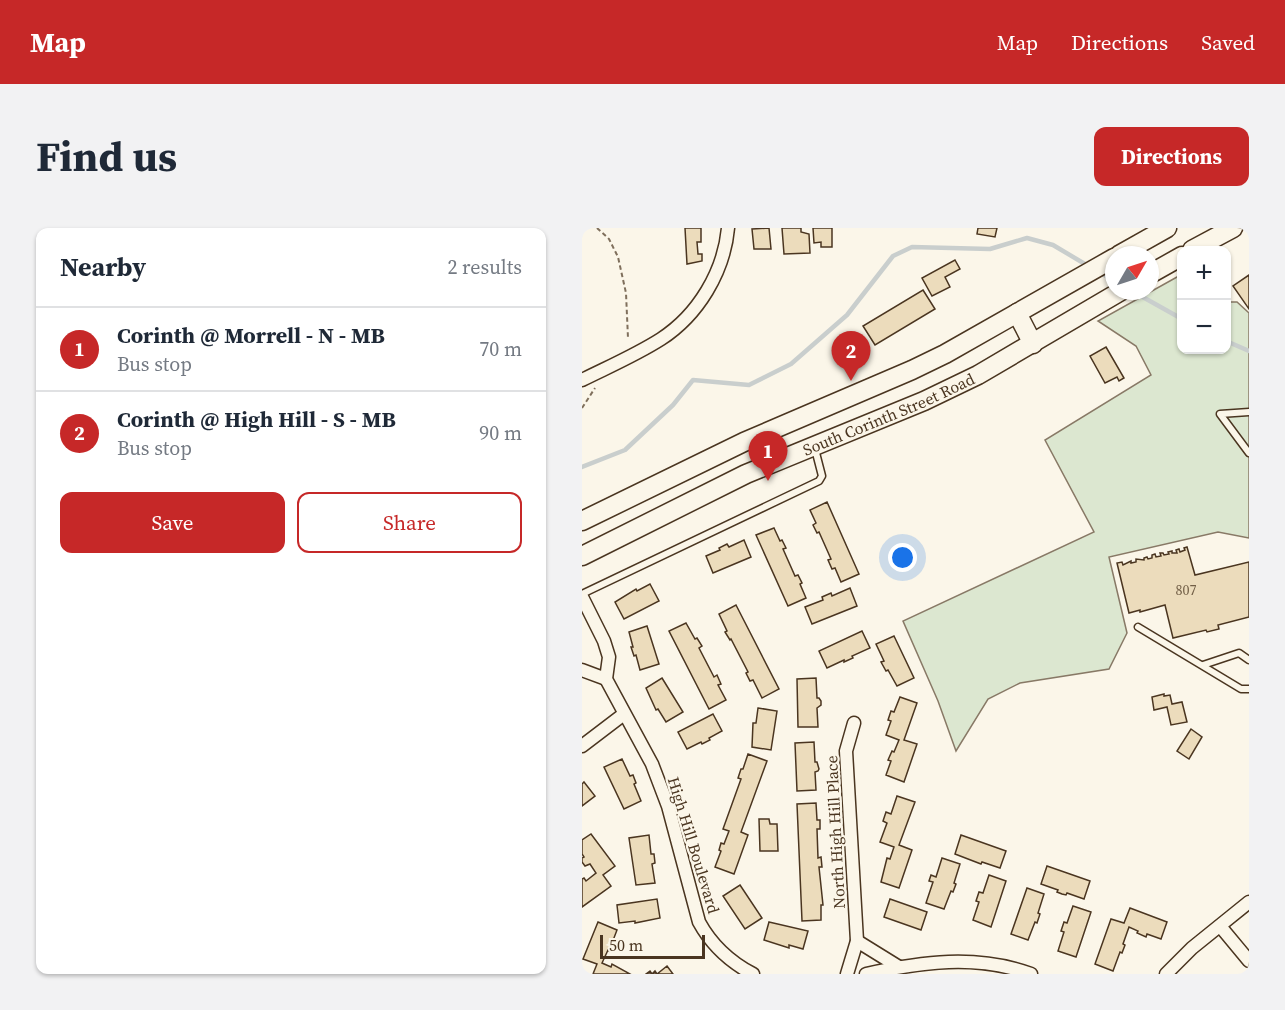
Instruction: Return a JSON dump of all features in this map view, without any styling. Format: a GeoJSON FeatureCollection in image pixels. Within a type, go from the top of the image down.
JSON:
{"type":"FeatureCollection","features":[{"type":"Feature","properties":{"kind":"main road"},"geometry":{"type":"LineString","coordinates":[[1134,246],[1167,228]]}},
{"type":"Feature","properties":{"kind":"main road"},"geometry":{"type":"LineString","coordinates":[[1199,246],[1233,228]]}},
{"type":"Feature","properties":{"kind":"main road"},"geometry":{"type":"LineString","coordinates":[[1159,270],[1177,259]]}},
{"type":"Feature","properties":{"kind":"main road","name":"South Corinth Street Road"},"geometry":{"type":"LineString","coordinates":[[582,521],[698,463],[945,354],[1105,263]]}},
{"type":"Feature","properties":{"kind":"main road","name":"South Corinth Street Road"},"geometry":{"type":"LineString","coordinates":[[582,556],[747,474],[978,375],[1105,300]]}},
{"type":"Feature","properties":{"kind":"main road"},"geometry":{"type":"LineString","coordinates":[[1017,313],[1034,344]]}},
{"type":"Feature","properties":{"kind":"main road"},"geometry":{"type":"LineString","coordinates":[[802,416],[813,445]]}},
{"type":"Feature","properties":{"kind":"street"},"geometry":{"type":"LineString","coordinates":[[582,380],[661,339],[683,321],[713,282],[726,248],[728,228]]}},
{"type":"Feature","properties":{"kind":"street","name":"High Hill Boulevard"},"geometry":{"type":"LineString","coordinates":[[582,595],[604,641],[609,657],[606,679],[652,764],[664,795],[699,922],[706,935],[722,952],[753,974]]}},
{"type":"Feature","properties":{"kind":"street"},"geometry":{"type":"LineString","coordinates":[[582,670],[606,679]]}},
{"type":"Feature","properties":{"kind":"street"},"geometry":{"type":"LineString","coordinates":[[582,746],[624,714]]}},
{"type":"Feature","properties":{"kind":"street","name":"North High Hill Place"},"geometry":{"type":"LineString","coordinates":[[847,974],[857,941],[846,751],[854,723]]}},
{"type":"Feature","properties":{"kind":"street"},"geometry":{"type":"LineString","coordinates":[[1166,974],[1186,953],[1249,902]]}},
{"type":"Feature","properties":{"kind":"street"},"geometry":{"type":"LineString","coordinates":[[1220,926],[1249,961]]}},
{"type":"Feature","properties":{"kind":"street"},"geometry":{"type":"LineString","coordinates":[[857,941],[899,967]]}},
{"type":"Feature","properties":{"kind":"street"},"geometry":{"type":"LineString","coordinates":[[866,974],[941,961],[988,963],[1031,974]]}},
{"type":"Feature","properties":{"kind":"lane"},"geometry":{"type":"LineString","coordinates":[[1249,412],[1220,414],[1249,453]]}},
{"type":"Feature","properties":{"kind":"lane"},"geometry":{"type":"LineString","coordinates":[[582,595],[819,482],[822,476],[813,445]]}},
{"type":"Feature","properties":{"kind":"lane"},"geometry":{"type":"LineString","coordinates":[[1138,627],[1241,690],[1249,689]]}},
{"type":"Feature","properties":{"kind":"lane"},"geometry":{"type":"LineString","coordinates":[[1203,665],[1239,653],[1249,660]]}},
{"type":"Feature","properties":{"kind":"path"},"geometry":{"type":"LineString","coordinates":[[597,228],[609,239],[618,257],[626,293],[628,338]]}},
{"type":"Feature","properties":{"kind":"green space"},"geometry":{"type":"Polygon","coordinates":[[[1177,277],[1177,354],[1231,354],[1231,302],[1237,302],[1249,313],[1249,538],[1218,532],[1109,557],[1127,633],[1109,669],[1020,683],[988,699],[956,751],[938,701],[903,621],[1094,532],[1045,440],[1151,375],[1136,346],[1098,321],[1136,300],[1159,300],[1159,287],[1177,277]]]}},
{"type":"Feature","properties":{"kind":"building"},"geometry":{"type":"Polygon","coordinates":[[[685,228],[701,228],[701,242],[697,242],[698,254],[702,254],[702,261],[687,264],[685,228]]]}},
{"type":"Feature","properties":{"kind":"building"},"geometry":{"type":"Polygon","coordinates":[[[769,228],[771,249],[754,249],[752,229],[769,228]]]}},
{"type":"Feature","properties":{"kind":"building"},"geometry":{"type":"Polygon","coordinates":[[[782,228],[801,228],[801,232],[809,234],[810,253],[784,254],[782,228]]]}},
{"type":"Feature","properties":{"kind":"building"},"geometry":{"type":"Polygon","coordinates":[[[813,228],[832,228],[832,247],[821,247],[821,242],[814,243],[813,228]]]}},
{"type":"Feature","properties":{"kind":"building"},"geometry":{"type":"Polygon","coordinates":[[[978,228],[997,228],[995,237],[977,234],[978,228]]]}},
{"type":"Feature","properties":{"kind":"building"},"geometry":{"type":"Polygon","coordinates":[[[955,260],[960,269],[945,277],[950,287],[932,296],[922,278],[955,260]]]}},
{"type":"Feature","properties":{"kind":"building"},"geometry":{"type":"Polygon","coordinates":[[[1249,275],[1249,309],[1233,286],[1249,275]]]}},
{"type":"Feature","properties":{"kind":"building"},"geometry":{"type":"Polygon","coordinates":[[[923,290],[935,309],[875,345],[863,326],[923,290]]]}},
{"type":"Feature","properties":{"kind":"building"},"geometry":{"type":"Polygon","coordinates":[[[1106,347],[1124,378],[1119,381],[1117,377],[1105,383],[1090,356],[1106,347]]]}},
{"type":"Feature","properties":{"kind":"building"},"geometry":{"type":"Polygon","coordinates":[[[827,502],[859,574],[841,582],[835,568],[832,569],[828,560],[831,559],[819,532],[817,533],[813,525],[816,523],[810,510],[827,502]]]}},
{"type":"Feature","properties":{"kind":"building"},"geometry":{"type":"Polygon","coordinates":[[[774,528],[786,548],[783,549],[795,576],[798,575],[802,583],[800,584],[806,598],[788,606],[756,535],[774,528]]]}},
{"type":"Feature","properties":{"kind":"building"},"geometry":{"type":"Polygon","coordinates":[[[744,540],[751,557],[713,573],[706,556],[727,544],[729,547],[744,540]]]}},
{"type":"Feature","properties":{"kind":"building"},"geometry":{"type":"Polygon","coordinates":[[[1187,547],[1195,575],[1249,562],[1249,617],[1218,625],[1219,629],[1173,638],[1165,605],[1129,613],[1117,563],[1122,562],[1123,565],[1131,561],[1131,563],[1136,562],[1136,559],[1152,558],[1155,554],[1156,557],[1161,556],[1160,553],[1164,555],[1172,551],[1172,553],[1177,553],[1176,550],[1179,549],[1180,552],[1187,547]]]}},
{"type":"Feature","properties":{"kind":"building"},"geometry":{"type":"Polygon","coordinates":[[[650,584],[659,601],[624,619],[615,602],[636,589],[637,591],[650,584]]]}},
{"type":"Feature","properties":{"kind":"building"},"geometry":{"type":"Polygon","coordinates":[[[850,588],[857,606],[812,624],[805,607],[823,600],[822,597],[831,593],[832,596],[850,588]]]}},
{"type":"Feature","properties":{"kind":"building"},"geometry":{"type":"Polygon","coordinates":[[[736,605],[779,689],[762,698],[753,680],[750,681],[746,673],[748,672],[725,632],[727,631],[719,614],[736,605]]]}},
{"type":"Feature","properties":{"kind":"building"},"geometry":{"type":"Polygon","coordinates":[[[686,623],[702,646],[699,648],[714,677],[717,675],[721,684],[718,685],[726,700],[709,709],[669,631],[686,623]]]}},
{"type":"Feature","properties":{"kind":"building"},"geometry":{"type":"Polygon","coordinates":[[[647,626],[659,664],[640,670],[631,647],[633,647],[629,632],[647,626]]]}},
{"type":"Feature","properties":{"kind":"building"},"geometry":{"type":"Polygon","coordinates":[[[862,631],[870,648],[852,656],[853,658],[827,668],[819,651],[862,631]]]}},
{"type":"Feature","properties":{"kind":"building"},"geometry":{"type":"Polygon","coordinates":[[[894,636],[914,678],[897,686],[881,662],[884,661],[876,644],[894,636]]]}},
{"type":"Feature","properties":{"kind":"building"},"geometry":{"type":"Polygon","coordinates":[[[662,678],[683,712],[666,722],[658,709],[656,710],[646,688],[662,678]]]}},
{"type":"Feature","properties":{"kind":"building"},"geometry":{"type":"Polygon","coordinates":[[[816,678],[817,698],[821,701],[821,705],[817,708],[818,727],[798,727],[797,679],[816,678]]]}},
{"type":"Feature","properties":{"kind":"building"},"geometry":{"type":"Polygon","coordinates":[[[1164,694],[1164,696],[1170,695],[1172,704],[1182,702],[1187,722],[1171,725],[1167,707],[1154,710],[1152,697],[1164,694]]]}},
{"type":"Feature","properties":{"kind":"building"},"geometry":{"type":"Polygon","coordinates":[[[900,697],[917,703],[904,740],[917,744],[904,782],[886,775],[891,761],[888,760],[899,740],[886,735],[891,721],[888,720],[900,697]]]}},
{"type":"Feature","properties":{"kind":"building"},"geometry":{"type":"Polygon","coordinates":[[[758,708],[777,711],[771,750],[752,747],[753,723],[756,723],[758,708]]]}},
{"type":"Feature","properties":{"kind":"building"},"geometry":{"type":"Polygon","coordinates":[[[713,714],[722,731],[709,738],[710,740],[687,749],[678,732],[713,714]]]}},
{"type":"Feature","properties":{"kind":"building"},"geometry":{"type":"Polygon","coordinates":[[[1191,729],[1202,737],[1189,759],[1177,751],[1191,729]]]}},
{"type":"Feature","properties":{"kind":"building"},"geometry":{"type":"Polygon","coordinates":[[[814,742],[815,762],[819,769],[815,772],[816,790],[797,791],[795,743],[814,742]]]}},
{"type":"Feature","properties":{"kind":"building"},"geometry":{"type":"Polygon","coordinates":[[[748,754],[767,761],[741,832],[748,835],[734,874],[715,867],[721,851],[719,850],[721,843],[724,844],[729,831],[723,829],[741,779],[738,778],[741,769],[743,769],[748,754]]]}},
{"type":"Feature","properties":{"kind":"building"},"geometry":{"type":"Polygon","coordinates":[[[622,759],[630,776],[633,775],[641,801],[624,809],[604,767],[622,759]]]}},
{"type":"Feature","properties":{"kind":"building"},"geometry":{"type":"Polygon","coordinates":[[[584,782],[595,796],[582,806],[582,784],[584,782]]]}},
{"type":"Feature","properties":{"kind":"building"},"geometry":{"type":"Polygon","coordinates":[[[897,796],[915,802],[899,845],[912,850],[899,888],[881,882],[887,858],[890,859],[894,847],[880,842],[887,823],[883,821],[886,812],[891,814],[897,796]]]}},
{"type":"Feature","properties":{"kind":"building"},"geometry":{"type":"Polygon","coordinates":[[[816,803],[817,820],[820,820],[820,829],[817,829],[818,858],[821,857],[822,867],[819,867],[823,905],[821,905],[821,920],[802,921],[797,804],[816,803]]]}},
{"type":"Feature","properties":{"kind":"building"},"geometry":{"type":"Polygon","coordinates":[[[759,819],[769,819],[770,824],[777,824],[778,851],[760,851],[759,819]]]}},
{"type":"Feature","properties":{"kind":"building"},"geometry":{"type":"Polygon","coordinates":[[[591,834],[615,866],[603,875],[611,886],[582,907],[582,879],[586,881],[596,873],[590,864],[585,866],[582,862],[584,857],[582,840],[591,834]]]}},
{"type":"Feature","properties":{"kind":"building"},"geometry":{"type":"Polygon","coordinates":[[[649,835],[651,854],[654,854],[655,863],[652,864],[655,883],[636,885],[629,838],[649,835]]]}},
{"type":"Feature","properties":{"kind":"building"},"geometry":{"type":"Polygon","coordinates":[[[961,835],[1006,851],[1000,868],[982,862],[981,864],[955,854],[961,835]]]}},
{"type":"Feature","properties":{"kind":"building"},"geometry":{"type":"Polygon","coordinates":[[[942,858],[960,864],[954,883],[956,884],[944,909],[926,903],[933,882],[929,881],[931,875],[936,877],[942,858]]]}},
{"type":"Feature","properties":{"kind":"building"},"geometry":{"type":"Polygon","coordinates":[[[1047,866],[1090,881],[1084,899],[1067,893],[1062,894],[1057,892],[1058,890],[1041,884],[1047,866]]]}},
{"type":"Feature","properties":{"kind":"building"},"geometry":{"type":"Polygon","coordinates":[[[989,875],[1006,881],[991,927],[973,920],[979,902],[976,901],[979,892],[983,893],[989,875]]]}},
{"type":"Feature","properties":{"kind":"building"},"geometry":{"type":"Polygon","coordinates":[[[740,885],[762,918],[745,929],[723,896],[740,885]]]}},
{"type":"Feature","properties":{"kind":"building"},"geometry":{"type":"Polygon","coordinates":[[[1027,888],[1044,894],[1037,923],[1035,922],[1028,940],[1011,934],[1027,888]]]}},
{"type":"Feature","properties":{"kind":"building"},"geometry":{"type":"Polygon","coordinates":[[[657,899],[660,918],[635,923],[635,921],[619,923],[617,905],[657,899]]]}},
{"type":"Feature","properties":{"kind":"building"},"geometry":{"type":"Polygon","coordinates":[[[890,899],[927,912],[921,930],[884,917],[890,899]]]}},
{"type":"Feature","properties":{"kind":"building"},"geometry":{"type":"Polygon","coordinates":[[[1073,906],[1091,912],[1076,957],[1058,951],[1064,932],[1061,931],[1064,922],[1067,923],[1073,906]]]}},
{"type":"Feature","properties":{"kind":"building"},"geometry":{"type":"Polygon","coordinates":[[[1130,908],[1167,922],[1161,939],[1147,934],[1146,937],[1129,927],[1123,944],[1125,945],[1113,971],[1095,964],[1111,919],[1124,923],[1130,908]]]}},
{"type":"Feature","properties":{"kind":"building"},"geometry":{"type":"Polygon","coordinates":[[[598,922],[617,930],[602,963],[611,967],[612,964],[630,974],[593,974],[597,964],[583,959],[598,922]]]}},
{"type":"Feature","properties":{"kind":"building"},"geometry":{"type":"Polygon","coordinates":[[[769,922],[808,931],[803,949],[789,945],[789,948],[764,940],[769,922]]]}},
{"type":"Feature","properties":{"kind":"building"},"geometry":{"type":"Polygon","coordinates":[[[667,966],[673,974],[657,974],[667,966]]]}},
{"type":"Feature","properties":{"kind":"waterway"},"geometry":{"type":"LineString","coordinates":[[582,467],[625,450],[673,405],[693,380],[749,385],[791,364],[847,315],[893,256],[912,247],[990,249],[1027,238],[1053,245],[1090,267]]}},
{"type":"Feature","properties":{"kind":"waterway"},"geometry":{"type":"LineString","coordinates":[[1100,272],[1105,275]]}},
{"type":"Feature","properties":{"kind":"waterway"},"geometry":{"type":"LineString","coordinates":[[1148,300],[1177,316]]}},
{"type":"Feature","properties":{"kind":"waterway"},"geometry":{"type":"LineString","coordinates":[[1231,343],[1249,351]]}},
{"type":"Feature","properties":{"kind":"place","name":"Corinth @ High Hill - S - MB"},"geometry":{"type":"Point","coordinates":[851,381]}},
{"type":"Feature","properties":{"kind":"place","name":"Corinth @ Morrell - N - MB"},"geometry":{"type":"Point","coordinates":[768,481]}}]}
